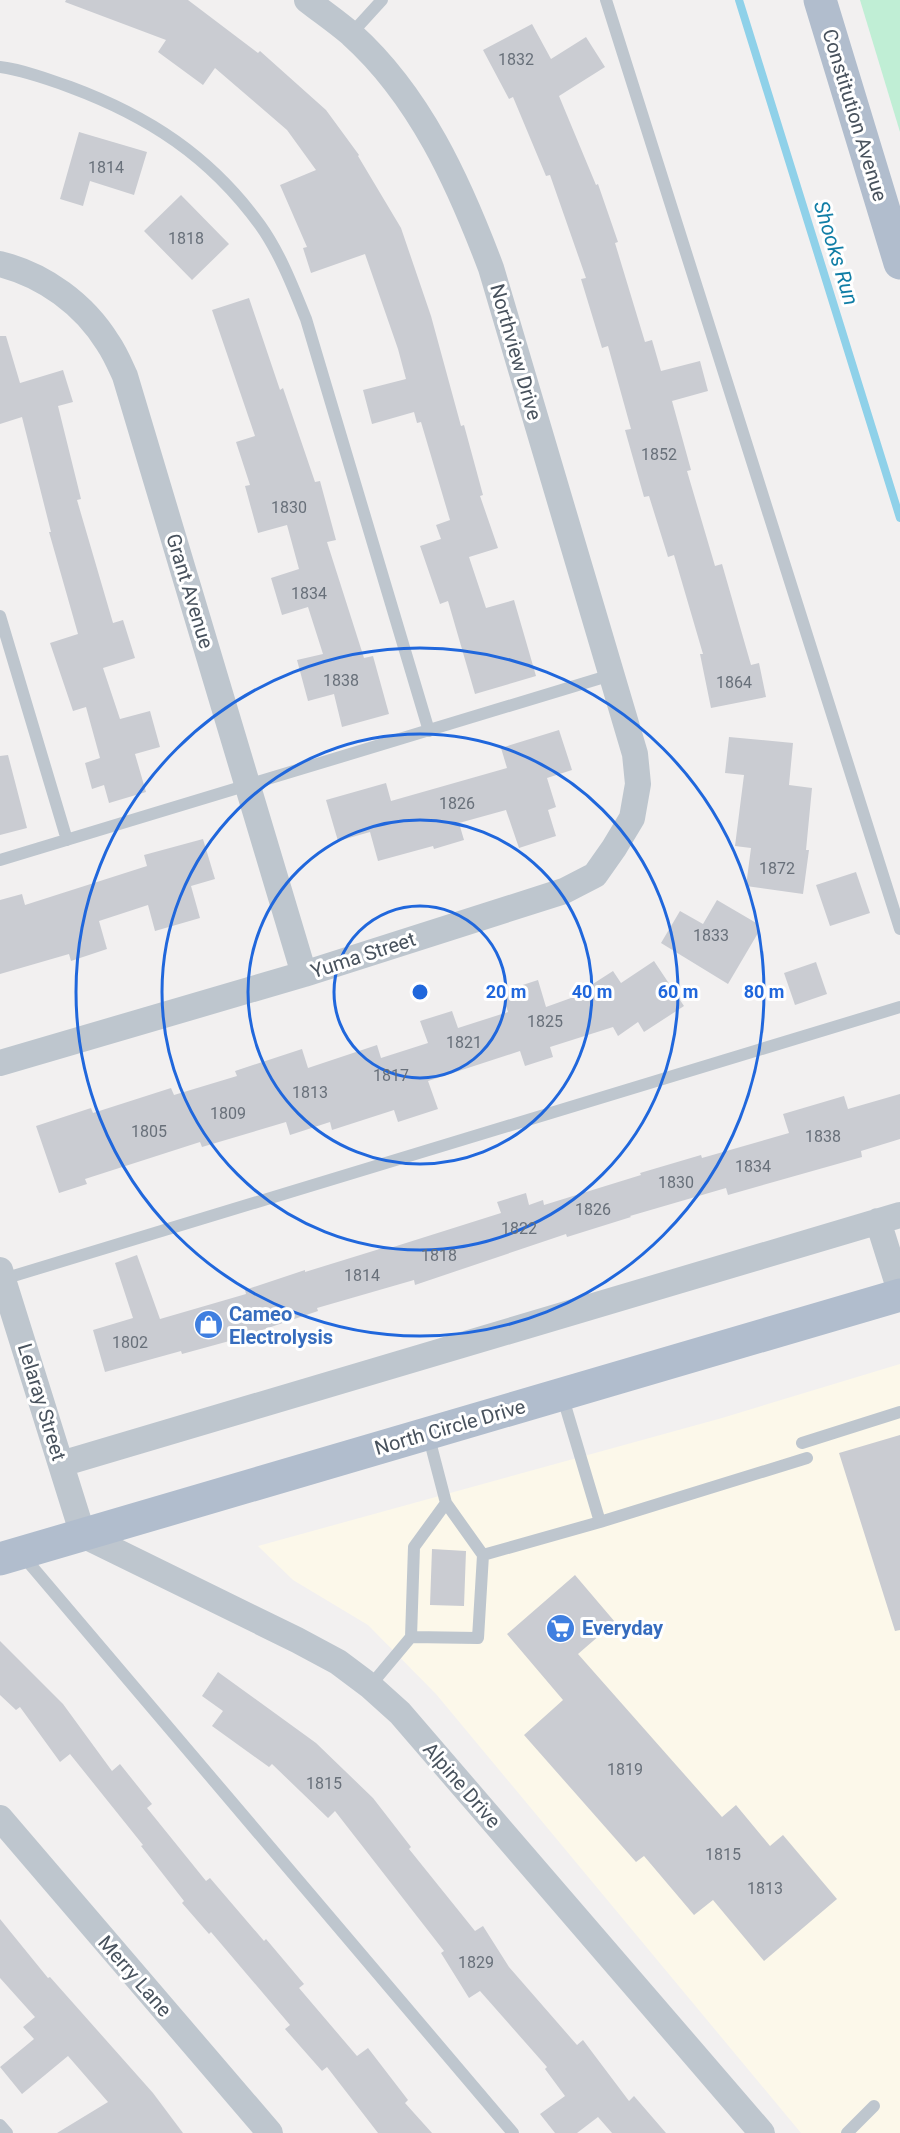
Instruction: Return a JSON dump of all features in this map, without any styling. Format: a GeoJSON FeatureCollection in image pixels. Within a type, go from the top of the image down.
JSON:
{"type":"FeatureCollection","features":[{"type":"Feature","properties":{"kind":"main road","name":"Constitution Avenue"},"geometry":{"type":"LineString","coordinates":[[820,0],[900,263]]}},
{"type":"Feature","properties":{"kind":"main road","name":"North Circle Drive"},"geometry":{"type":"LineString","coordinates":[[10,1556],[900,1293]]}},
{"type":"Feature","properties":{"kind":"street","name":"Northview Drive"},"geometry":{"type":"LineString","coordinates":[[307,0],[351,34],[384,69],[418,115],[448,165],[470,212],[494,280],[635,754]]}},
{"type":"Feature","properties":{"kind":"street","name":"Grant Avenue"},"geometry":{"type":"LineString","coordinates":[[0,264],[46,281],[80,307],[108,342],[125,376],[304,974]]}},
{"type":"Feature","properties":{"kind":"street","name":"Yuma Street"},"geometry":{"type":"LineString","coordinates":[[0,1063],[304,974],[564,891],[595,875],[632,818],[638,784],[635,754]]}},
{"type":"Feature","properties":{"kind":"street"},"geometry":{"type":"LineString","coordinates":[[61,1464],[889,1218],[900,1293]]}},
{"type":"Feature","properties":{"kind":"street","name":"Lelaray Street"},"geometry":{"type":"LineString","coordinates":[[1,1276],[83,1535]]}},
{"type":"Feature","properties":{"kind":"street","name":"Alpine Drive"},"geometry":{"type":"LineString","coordinates":[[83,1535],[297,1640],[338,1662],[370,1686],[400,1713],[762,2133]]}},
{"type":"Feature","properties":{"kind":"street","name":"Merry Lane"},"geometry":{"type":"LineString","coordinates":[[0,1818],[270,2133]]}},
{"type":"Feature","properties":{"kind":"lane"},"geometry":{"type":"LineString","coordinates":[[351,34],[382,0]]}},
{"type":"Feature","properties":{"kind":"lane"},"geometry":{"type":"LineString","coordinates":[[606,0],[900,929]]}},
{"type":"Feature","properties":{"kind":"lane"},"geometry":{"type":"LineString","coordinates":[[0,67],[55,81],[97,97],[145,120],[188,150],[224,181],[261,226],[289,277],[306,319],[429,730]]}},
{"type":"Feature","properties":{"kind":"lane"},"geometry":{"type":"LineString","coordinates":[[0,616],[67,840]]}},
{"type":"Feature","properties":{"kind":"lane"},"geometry":{"type":"LineString","coordinates":[[0,860],[611,675]]}},
{"type":"Feature","properties":{"kind":"lane"},"geometry":{"type":"LineString","coordinates":[[1,1276],[900,1007]]}},
{"type":"Feature","properties":{"kind":"lane"},"geometry":{"type":"LineString","coordinates":[[562,1394],[600,1522]]}},
{"type":"Feature","properties":{"kind":"lane"},"geometry":{"type":"LineString","coordinates":[[802,1443],[900,1412]]}},
{"type":"Feature","properties":{"kind":"lane"},"geometry":{"type":"LineString","coordinates":[[411,1637],[478,1638],[483,1555],[446,1503],[428,1434]]}},
{"type":"Feature","properties":{"kind":"lane"},"geometry":{"type":"LineString","coordinates":[[483,1555],[600,1522],[807,1458]]}},
{"type":"Feature","properties":{"kind":"lane"},"geometry":{"type":"LineString","coordinates":[[370,1686],[411,1637],[414,1547],[446,1503]]}},
{"type":"Feature","properties":{"kind":"lane"},"geometry":{"type":"LineString","coordinates":[[10,1556],[513,2133]]}},
{"type":"Feature","properties":{"kind":"lane"},"geometry":{"type":"LineString","coordinates":[[847,2133],[873,2106]]}},
{"type":"Feature","properties":{"kind":"lane"},"geometry":{"type":"LineString","coordinates":[[0,2125],[7,2133]]}},
{"type":"Feature","properties":{"kind":"shaded area"},"geometry":{"type":"Polygon","coordinates":[[[900,1364],[900,2133],[801,2133],[436,1694],[368,1625],[293,1580],[258,1546],[722,1418],[900,1364]]]}},
{"type":"Feature","properties":{"kind":"green space"},"geometry":{"type":"Polygon","coordinates":[[[860,0],[900,0],[900,132],[860,0]]]}},
{"type":"Feature","properties":{"kind":"building"},"geometry":{"type":"Polygon","coordinates":[[[66,0],[188,0],[258,53],[260,51],[326,110],[359,155],[401,228],[431,316],[461,426],[464,425],[483,495],[480,496],[498,548],[469,557],[486,608],[514,600],[536,676],[475,694],[448,601],[440,604],[420,546],[441,539],[436,525],[450,520],[421,422],[417,423],[414,412],[372,424],[363,390],[406,379],[365,254],[311,273],[303,248],[307,247],[280,185],[316,170],[287,130],[215,68],[203,85],[158,52],[166,40],[65,2],[66,0]]]}},
{"type":"Feature","properties":{"kind":"building"},"geometry":{"type":"Polygon","coordinates":[[[532,24],[551,59],[586,37],[605,67],[559,96],[596,185],[598,184],[618,242],[615,243],[645,342],[652,340],[661,371],[700,361],[708,391],[672,401],[691,470],[687,471],[715,566],[722,564],[751,665],[759,663],[766,697],[711,708],[700,654],[703,654],[674,555],[668,557],[649,496],[644,497],[625,430],[631,429],[608,346],[602,348],[581,279],[586,278],[550,175],[546,176],[513,97],[509,99],[483,50],[532,24]]]}},
{"type":"Feature","properties":{"kind":"building"},"geometry":{"type":"Polygon","coordinates":[[[79,132],[147,152],[134,195],[90,181],[83,206],[60,199],[79,132]]]}},
{"type":"Feature","properties":{"kind":"building"},"geometry":{"type":"Polygon","coordinates":[[[181,195],[229,244],[192,280],[144,231],[181,195]]]}},
{"type":"Feature","properties":{"kind":"building"},"geometry":{"type":"Polygon","coordinates":[[[249,298],[280,390],[283,388],[315,482],[320,481],[336,540],[327,542],[364,658],[373,656],[389,714],[342,727],[334,694],[308,701],[297,660],[323,654],[308,607],[282,615],[271,578],[299,569],[287,525],[258,533],[245,486],[250,485],[236,442],[255,436],[212,310],[249,298]]]}},
{"type":"Feature","properties":{"kind":"building"},"geometry":{"type":"Polygon","coordinates":[[[0,336],[6,336],[20,383],[63,370],[73,402],[58,406],[81,499],[77,500],[113,623],[123,620],[135,658],[103,668],[120,719],[150,711],[160,747],[135,754],[146,792],[109,803],[104,785],[92,789],[85,763],[100,758],[86,707],[73,711],[50,643],[78,634],[49,532],[51,532],[22,417],[0,424],[0,336]]]}},
{"type":"Feature","properties":{"kind":"building"},"geometry":{"type":"Polygon","coordinates":[[[559,730],[572,770],[547,778],[556,807],[548,810],[556,836],[519,848],[506,810],[459,823],[464,840],[378,861],[370,832],[338,841],[326,800],[386,783],[391,801],[507,768],[501,748],[559,730]]]}},
{"type":"Feature","properties":{"kind":"building"},"geometry":{"type":"Polygon","coordinates":[[[729,737],[793,743],[789,785],[812,788],[806,850],[809,850],[803,894],[746,886],[751,848],[735,846],[744,775],[725,773],[729,737]]]}},
{"type":"Feature","properties":{"kind":"building"},"geometry":{"type":"Polygon","coordinates":[[[8,755],[27,828],[0,835],[0,756],[8,755]]]}},
{"type":"Feature","properties":{"kind":"building"},"geometry":{"type":"Polygon","coordinates":[[[203,839],[215,879],[191,886],[200,918],[155,931],[148,905],[99,921],[107,949],[71,961],[69,954],[0,974],[0,900],[22,894],[25,905],[147,866],[144,855],[203,839]]]}},
{"type":"Feature","properties":{"kind":"building"},"geometry":{"type":"Polygon","coordinates":[[[856,872],[870,913],[830,926],[816,885],[856,872]]]}},
{"type":"Feature","properties":{"kind":"building"},"geometry":{"type":"Polygon","coordinates":[[[717,900],[758,924],[758,933],[728,984],[661,943],[680,911],[703,924],[717,900]]]}},
{"type":"Feature","properties":{"kind":"building"},"geometry":{"type":"Polygon","coordinates":[[[654,961],[684,1006],[644,1032],[638,1022],[618,1036],[613,1027],[550,1047],[553,1057],[525,1066],[520,1051],[428,1081],[438,1109],[398,1122],[394,1110],[332,1130],[330,1122],[290,1135],[286,1122],[202,1147],[200,1142],[85,1179],[87,1184],[59,1193],[36,1126],[91,1108],[93,1113],[171,1088],[174,1095],[237,1076],[235,1071],[302,1049],[308,1068],[377,1045],[381,1058],[428,1043],[420,1021],[452,1011],[458,1028],[508,1012],[501,992],[538,980],[546,1007],[571,998],[613,971],[621,983],[654,961]]]}},
{"type":"Feature","properties":{"kind":"building"},"geometry":{"type":"Polygon","coordinates":[[[816,962],[827,994],[795,1005],[784,973],[816,962]]]}},
{"type":"Feature","properties":{"kind":"building"},"geometry":{"type":"Polygon","coordinates":[[[900,1094],[900,1139],[861,1151],[862,1157],[728,1195],[726,1188],[567,1237],[566,1234],[415,1285],[414,1280],[317,1308],[318,1311],[233,1340],[182,1354],[181,1351],[105,1372],[93,1330],[133,1318],[115,1263],[137,1255],[160,1319],[246,1294],[245,1290],[305,1270],[305,1272],[386,1247],[387,1249],[501,1213],[497,1202],[526,1193],[529,1205],[543,1200],[544,1205],[701,1155],[702,1158],[789,1133],[783,1114],[844,1096],[848,1109],[900,1094]]]}},
{"type":"Feature","properties":{"kind":"building"},"geometry":{"type":"Polygon","coordinates":[[[900,1435],[900,1630],[895,1631],[839,1453],[900,1435]]]}},
{"type":"Feature","properties":{"kind":"building"},"geometry":{"type":"Polygon","coordinates":[[[432,1549],[466,1551],[464,1606],[430,1605],[432,1549]]]}},
{"type":"Feature","properties":{"kind":"building"},"geometry":{"type":"Polygon","coordinates":[[[575,1575],[615,1622],[578,1654],[722,1817],[736,1805],[770,1846],[783,1835],[837,1899],[764,1961],[713,1900],[694,1915],[644,1856],[636,1862],[524,1735],[563,1700],[507,1634],[575,1575]]]}},
{"type":"Feature","properties":{"kind":"building"},"geometry":{"type":"Polygon","coordinates":[[[0,1641],[63,1704],[112,1771],[120,1764],[152,1804],[147,1808],[206,1881],[210,1878],[264,1941],[266,1939],[304,1984],[299,1988],[357,2056],[368,2048],[408,2100],[405,2103],[432,2133],[378,2133],[327,2067],[322,2071],[285,2029],[290,2025],[211,1932],[209,1934],[182,1903],[184,1901],[141,1846],[143,1845],[70,1754],[60,1762],[20,1707],[16,1710],[0,1695],[0,1641]]]}},
{"type":"Feature","properties":{"kind":"building"},"geometry":{"type":"Polygon","coordinates":[[[218,1672],[316,1743],[373,1798],[411,1847],[409,1849],[475,1931],[483,1926],[509,1967],[577,2045],[583,2040],[629,2101],[634,2096],[666,2133],[612,2133],[598,2117],[577,2133],[555,2133],[540,2114],[565,2096],[545,2069],[547,2067],[480,1991],[469,1998],[441,1953],[444,1951],[335,1811],[328,1818],[272,1764],[269,1767],[212,1726],[223,1711],[202,1696],[218,1672]]]}},
{"type":"Feature","properties":{"kind":"building"},"geometry":{"type":"Polygon","coordinates":[[[0,1919],[48,1978],[50,1977],[153,2093],[183,2133],[57,2133],[108,2102],[68,2056],[22,2094],[0,2067],[34,2039],[23,2027],[35,2017],[0,1978],[0,1919]]]}},
{"type":"Feature","properties":{"kind":"waterway","name":"Shooks Run"},"geometry":{"type":"LineString","coordinates":[[739,0],[900,518]]}},
{"type":"Feature","properties":{"kind":"place","name":"Cameo Electrolysis"},"geometry":{"type":"Point","coordinates":[208,1325]}},
{"type":"Feature","properties":{"kind":"place","name":"Everyday"},"geometry":{"type":"Point","coordinates":[561,1628]}}]}
